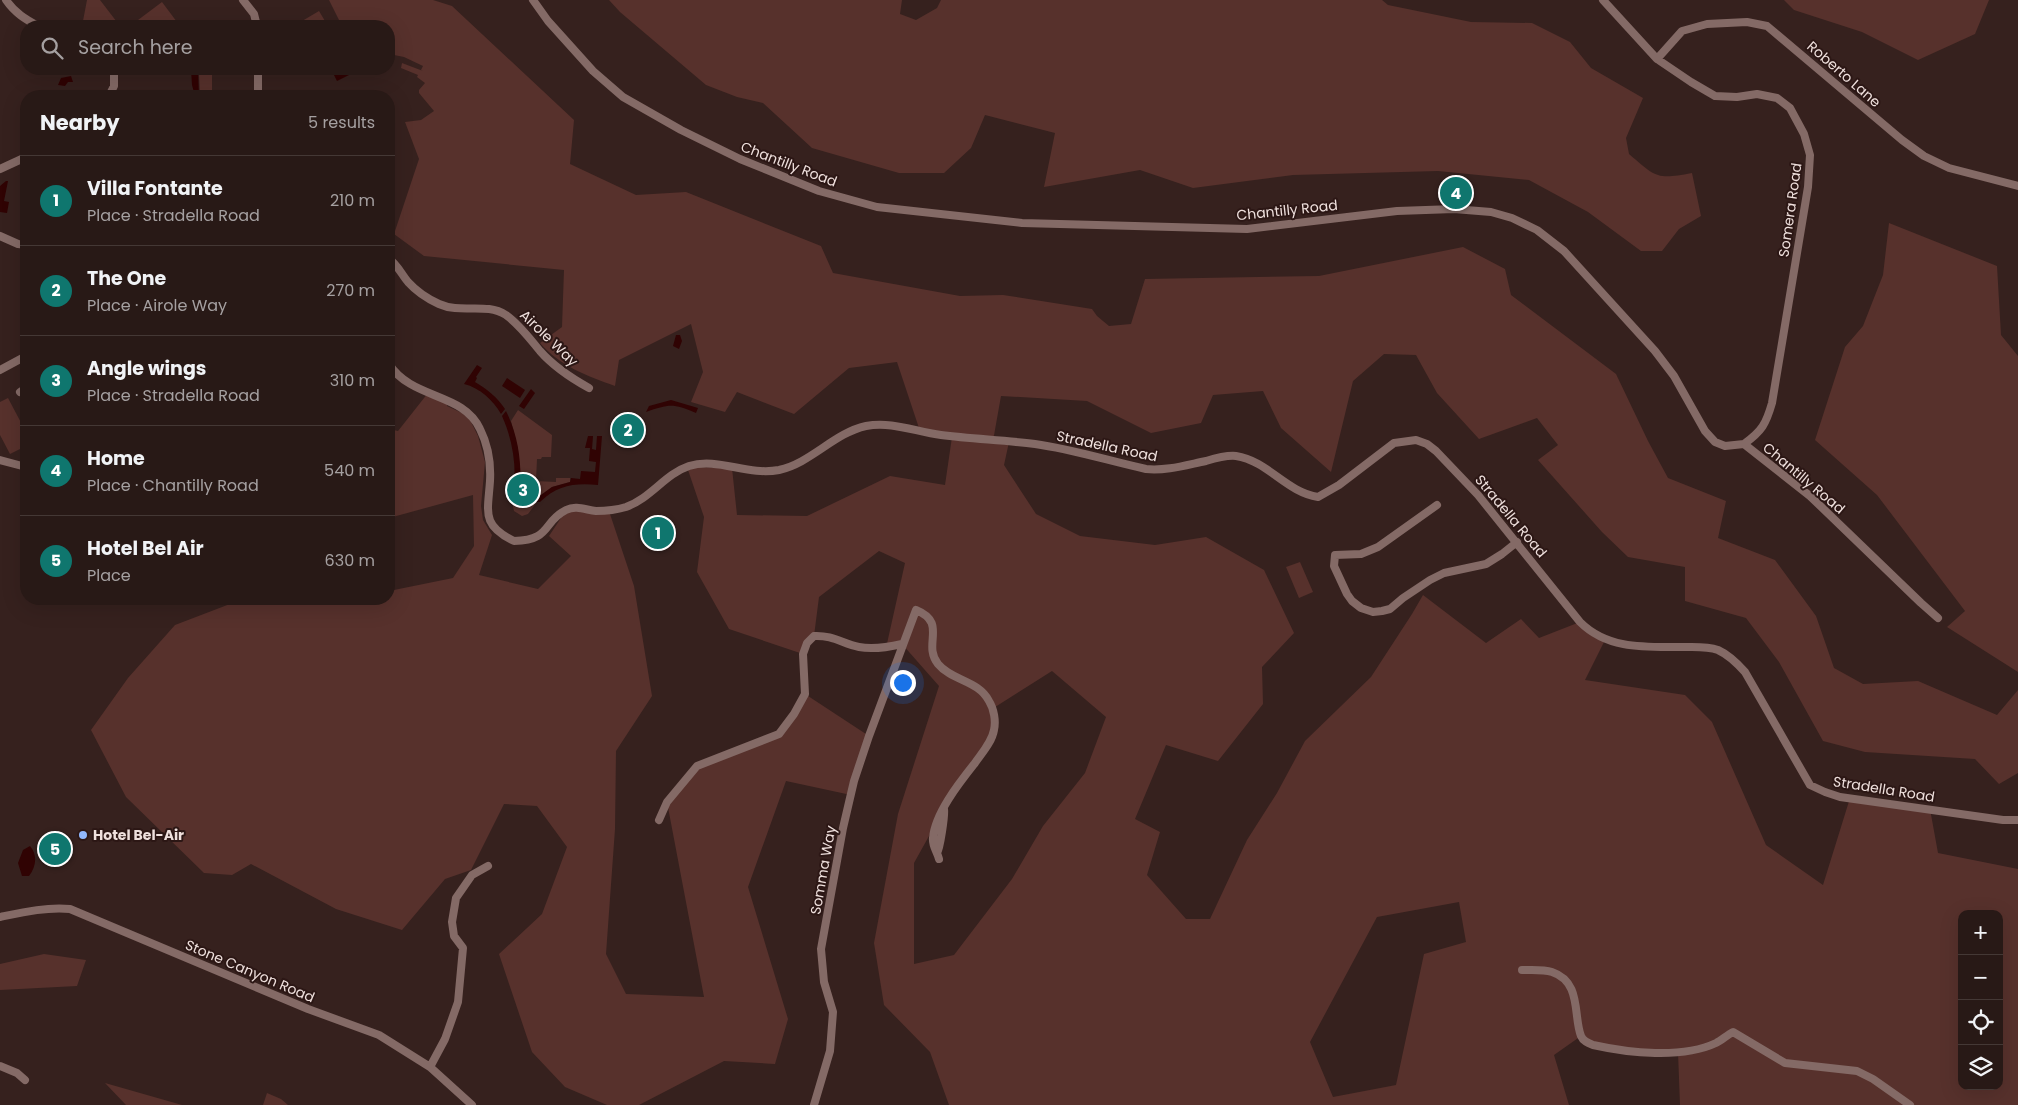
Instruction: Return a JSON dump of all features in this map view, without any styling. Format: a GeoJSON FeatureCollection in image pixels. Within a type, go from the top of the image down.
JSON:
{"type":"FeatureCollection","features":[{"type":"Feature","properties":{"kind":"street"},"geometry":{"type":"LineString","coordinates":[[6,0],[13,10],[26,20]]}},
{"type":"Feature","properties":{"kind":"street"},"geometry":{"type":"LineString","coordinates":[[243,0],[254,14],[256,20]]}},
{"type":"Feature","properties":{"kind":"street","name":"Chantilly Road"},"geometry":{"type":"LineString","coordinates":[[533,0],[548,21],[593,71],[623,97],[681,130],[740,159],[819,191],[877,207],[1022,223],[1237,229],[1397,211],[1454,209],[1491,212],[1512,218],[1537,230],[1564,251],[1655,351],[1674,376],[1705,431],[1715,442],[1725,446],[1744,444],[1810,496],[1920,603],[1938,618]]}},
{"type":"Feature","properties":{"kind":"street","name":"Somera Road"},"geometry":{"type":"LineString","coordinates":[[1603,0],[1657,59],[1715,96],[1737,97],[1757,94],[1777,98],[1790,108],[1796,118],[1810,155],[1808,187],[1772,403],[1767,422],[1758,433],[1744,444]]}},
{"type":"Feature","properties":{"kind":"street","name":"Roberto Lane"},"geometry":{"type":"LineString","coordinates":[[1657,59],[1682,31],[1707,24],[1747,22],[1767,26],[1902,140],[1924,156],[1949,168],[2018,186]]}},
{"type":"Feature","properties":{"kind":"street"},"geometry":{"type":"LineString","coordinates":[[112,90],[114,75]]}},
{"type":"Feature","properties":{"kind":"street"},"geometry":{"type":"LineString","coordinates":[[258,75],[258,90]]}},
{"type":"Feature","properties":{"kind":"street"},"geometry":{"type":"LineString","coordinates":[[0,168],[20,160]]}},
{"type":"Feature","properties":{"kind":"street"},"geometry":{"type":"LineString","coordinates":[[0,236],[20,244]]}},
{"type":"Feature","properties":{"kind":"street","name":"Airole Way"},"geometry":{"type":"LineString","coordinates":[[395,266],[417,290],[442,305],[464,308],[489,308],[505,314],[517,323],[542,353],[559,369],[589,388]]}},
{"type":"Feature","properties":{"kind":"street"},"geometry":{"type":"LineString","coordinates":[[0,370],[20,359]]}},
{"type":"Feature","properties":{"kind":"street","name":"Stradella Road"},"geometry":{"type":"LineString","coordinates":[[395,371],[403,381],[455,404],[474,417],[486,444],[490,463],[486,507],[489,519],[494,529],[514,541],[525,541],[544,532],[555,518],[567,509],[578,508],[609,511],[642,500],[674,474],[687,467],[717,464],[747,471],[780,470],[853,430],[879,424],[938,435],[1036,444],[1160,471],[1234,456],[1247,458],[1261,465],[1299,492],[1318,497],[1339,485],[1394,443],[1416,440],[1436,450],[1478,495],[1580,622],[1597,636],[1619,644],[1635,646],[1704,647],[1718,650],[1729,656],[1745,672],[1810,784],[1840,797],[2003,820],[2018,820]]}},
{"type":"Feature","properties":{"kind":"street"},"geometry":{"type":"LineString","coordinates":[[0,460],[20,465]]}},
{"type":"Feature","properties":{"kind":"street"},"geometry":{"type":"LineString","coordinates":[[1438,505],[1378,547],[1361,554],[1335,555],[1334,566],[1347,594],[1361,608],[1373,612],[1390,609],[1430,580],[1444,574],[1486,564],[1517,542]]}},
{"type":"Feature","properties":{"kind":"street","name":"Somma Way"},"geometry":{"type":"LineString","coordinates":[[814,1105],[830,1051],[833,1012],[824,982],[821,949],[843,828],[854,781],[902,644],[916,610],[926,614],[932,621],[933,652],[938,664],[948,673],[982,690],[990,702],[995,720],[994,731],[985,750],[953,792],[939,816],[933,837],[933,846],[938,856]]}},
{"type":"Feature","properties":{"kind":"street"},"geometry":{"type":"LineString","coordinates":[[659,820],[667,802],[696,766],[779,734],[794,714],[805,694],[803,654],[807,643],[814,636],[836,638],[859,647],[886,648],[902,644]]}},
{"type":"Feature","properties":{"kind":"street"},"geometry":{"type":"LineString","coordinates":[[430,1067],[453,1021],[458,1002],[463,948],[454,936],[453,929],[456,898],[472,875],[488,866]]}},
{"type":"Feature","properties":{"kind":"street","name":"Stone Canyon Road"},"geometry":{"type":"LineString","coordinates":[[0,917],[36,910],[70,909],[308,1009],[379,1035],[430,1067],[472,1105]]}},
{"type":"Feature","properties":{"kind":"street"},"geometry":{"type":"LineString","coordinates":[[1522,970],[1552,972],[1563,978],[1576,1002],[1581,1036],[1585,1042],[1593,1046],[1651,1053],[1678,1052],[1717,1042],[1732,1032],[1753,1042],[1785,1063],[1857,1071],[1873,1079],[1910,1105]]}},
{"type":"Feature","properties":{"kind":"street"},"geometry":{"type":"LineString","coordinates":[[0,1066],[17,1073],[24,1080]]}},
{"type":"Feature","properties":{"kind":"shaded area"},"geometry":{"type":"Polygon","coordinates":[[[87,0],[100,0],[115,20],[83,20],[87,0]]]}},
{"type":"Feature","properties":{"kind":"shaded area"},"geometry":{"type":"Polygon","coordinates":[[[329,0],[433,0],[452,6],[574,120],[570,164],[636,195],[686,192],[821,246],[833,273],[960,296],[1003,295],[1092,309],[1109,326],[1131,324],[1145,279],[1319,276],[1463,247],[1505,269],[1511,295],[1616,374],[1668,478],[1726,501],[1718,538],[1775,560],[1816,616],[1834,668],[1863,684],[1918,681],[1997,715],[2018,690],[2018,773],[1999,784],[1975,759],[1865,752],[1823,741],[1779,662],[1746,618],[1685,601],[1685,567],[1628,557],[1602,532],[1538,460],[1558,445],[1537,418],[1479,439],[1437,393],[1416,355],[1384,354],[1353,381],[1331,472],[1281,428],[1263,391],[1213,395],[1201,423],[1151,433],[1087,401],[1001,396],[993,441],[1009,442],[1004,465],[1036,514],[1080,536],[1155,545],[1206,537],[1264,570],[1294,633],[1262,667],[1263,704],[1218,761],[1166,745],[1135,819],[1160,832],[1147,875],[1186,919],[1210,919],[1247,840],[1277,793],[1305,741],[1371,677],[1423,595],[1486,643],[1521,619],[1539,638],[1580,622],[1605,640],[1585,680],[1685,695],[1712,722],[1766,845],[1823,885],[1850,798],[1930,809],[1938,853],[2018,869],[2018,1105],[1680,1105],[1678,1052],[1600,1047],[1581,1036],[1554,1055],[1569,1105],[949,1105],[930,1052],[884,1005],[874,943],[898,814],[939,686],[902,644],[886,648],[905,563],[879,551],[819,597],[814,636],[803,654],[729,629],[697,572],[704,517],[687,467],[732,468],[737,515],[807,516],[890,476],[945,485],[952,437],[920,431],[897,362],[849,368],[794,414],[737,392],[725,412],[691,402],[703,372],[691,324],[619,360],[615,386],[584,374],[556,358],[540,343],[562,327],[564,270],[424,256],[395,235],[419,159],[405,122],[421,120],[434,111],[419,93],[419,90],[425,83],[417,77],[418,75],[401,68],[402,63],[423,71],[421,70],[423,66],[404,57],[395,55],[395,20],[339,20],[329,0]],[[1052,671],[992,709],[994,731],[944,809],[914,863],[914,964],[954,955],[1012,879],[1043,826],[1085,773],[1106,717],[1052,671]],[[1459,902],[1377,917],[1310,1042],[1333,1097],[1396,1085],[1424,954],[1466,942],[1459,902]]]}},
{"type":"Feature","properties":{"kind":"shaded area"},"geometry":{"type":"Polygon","coordinates":[[[609,0],[902,0],[900,14],[916,20],[937,8],[941,0],[1382,0],[1388,5],[1471,22],[1532,23],[1570,42],[1591,68],[1643,98],[1626,138],[1629,154],[1645,168],[1657,175],[1671,176],[1692,173],[1701,216],[1679,229],[1662,251],[1641,251],[1588,212],[1529,180],[1438,171],[1293,175],[1193,188],[1140,170],[1044,187],[1055,133],[985,115],[971,148],[944,173],[899,173],[812,148],[763,103],[737,97],[706,85],[620,12],[609,0]]]}},
{"type":"Feature","properties":{"kind":"shaded area"},"geometry":{"type":"Polygon","coordinates":[[[1784,0],[1989,0],[1975,34],[1918,60],[1862,32],[1794,10],[1784,0]]]}},
{"type":"Feature","properties":{"kind":"shaded area"},"geometry":{"type":"Polygon","coordinates":[[[162,2],[176,20],[138,20],[162,2]]]}},
{"type":"Feature","properties":{"kind":"shaded area"},"geometry":{"type":"Polygon","coordinates":[[[319,11],[324,20],[304,20],[319,11]]]}},
{"type":"Feature","properties":{"kind":"shaded area"},"geometry":{"type":"Polygon","coordinates":[[[191,75],[198,75],[199,90],[193,90],[191,75]]]}},
{"type":"Feature","properties":{"kind":"shaded area"},"geometry":{"type":"Polygon","coordinates":[[[199,75],[212,75],[212,90],[200,90],[199,75]]]}},
{"type":"Feature","properties":{"kind":"shaded area"},"geometry":{"type":"Polygon","coordinates":[[[334,75],[349,75],[337,81],[334,75]]]}},
{"type":"Feature","properties":{"kind":"shaded area"},"geometry":{"type":"Polygon","coordinates":[[[71,76],[73,82],[68,82],[65,86],[58,85],[61,78],[71,76]]]}},
{"type":"Feature","properties":{"kind":"shaded area"},"geometry":{"type":"Polygon","coordinates":[[[8,181],[4,201],[9,202],[7,213],[0,212],[0,186],[8,181]]]}},
{"type":"Feature","properties":{"kind":"shaded area"},"geometry":{"type":"Polygon","coordinates":[[[1889,223],[1997,266],[2001,335],[2018,356],[2018,672],[1947,627],[1965,611],[1877,495],[1815,440],[1845,347],[1863,326],[1883,275],[1889,223]]]}},
{"type":"Feature","properties":{"kind":"shaded area"},"geometry":{"type":"Polygon","coordinates":[[[676,335],[680,335],[682,341],[679,349],[673,346],[676,335]]]}},
{"type":"Feature","properties":{"kind":"shaded area"},"geometry":{"type":"Polygon","coordinates":[[[477,365],[482,368],[475,382],[484,387],[502,405],[505,409],[501,414],[486,395],[464,384],[477,365]]]}},
{"type":"Feature","properties":{"kind":"shaded area"},"geometry":{"type":"Polygon","coordinates":[[[507,378],[525,390],[520,398],[502,386],[507,378]]]}},
{"type":"Feature","properties":{"kind":"shaded area"},"geometry":{"type":"Polygon","coordinates":[[[531,389],[535,393],[524,409],[519,406],[531,389]]]}},
{"type":"Feature","properties":{"kind":"shaded area"},"geometry":{"type":"Polygon","coordinates":[[[428,393],[448,401],[447,406],[462,413],[470,420],[478,436],[485,462],[481,506],[483,520],[492,535],[479,575],[538,589],[571,556],[549,536],[567,509],[609,511],[634,586],[652,696],[616,751],[615,829],[606,954],[626,994],[704,997],[667,802],[697,766],[779,734],[805,694],[869,736],[851,795],[786,781],[748,887],[788,1019],[775,1064],[724,1061],[639,1105],[607,1105],[565,1087],[532,1052],[499,954],[542,914],[567,847],[537,806],[504,804],[471,870],[445,879],[402,930],[336,909],[251,864],[232,875],[204,873],[126,797],[91,730],[128,678],[175,625],[227,605],[395,605],[395,590],[453,578],[474,546],[473,495],[395,516],[395,430],[398,431],[428,393]]]}},
{"type":"Feature","properties":{"kind":"shaded area"},"geometry":{"type":"Polygon","coordinates":[[[8,398],[20,421],[20,449],[10,454],[0,435],[0,402],[8,398]]]}},
{"type":"Feature","properties":{"kind":"shaded area"},"geometry":{"type":"Polygon","coordinates":[[[671,400],[698,408],[696,413],[676,406],[660,407],[646,412],[649,406],[671,400]]]}},
{"type":"Feature","properties":{"kind":"shaded area"},"geometry":{"type":"Polygon","coordinates":[[[518,410],[552,435],[551,457],[537,459],[536,481],[556,482],[556,478],[570,478],[570,482],[552,487],[541,495],[527,495],[528,487],[521,487],[518,450],[511,421],[518,410]]]}},
{"type":"Feature","properties":{"kind":"shaded area"},"geometry":{"type":"Polygon","coordinates":[[[506,411],[519,451],[520,494],[541,495],[552,487],[570,482],[571,478],[580,479],[581,471],[595,472],[596,462],[589,461],[590,448],[585,448],[588,436],[593,436],[592,449],[596,450],[597,436],[602,436],[598,485],[581,484],[567,486],[553,492],[540,502],[513,499],[514,457],[502,416],[506,411]]]}},
{"type":"Feature","properties":{"kind":"shaded area"},"geometry":{"type":"Polygon","coordinates":[[[512,501],[537,502],[528,514],[522,516],[514,511],[512,501]]]}},
{"type":"Feature","properties":{"kind":"shaded area"},"geometry":{"type":"Polygon","coordinates":[[[654,536],[660,538],[663,547],[660,548],[650,540],[654,536]]]}},
{"type":"Feature","properties":{"kind":"shaded area"},"geometry":{"type":"Polygon","coordinates":[[[1300,562],[1313,592],[1299,598],[1286,567],[1300,562]]]}},
{"type":"Feature","properties":{"kind":"shaded area"},"geometry":{"type":"Polygon","coordinates":[[[30,846],[34,853],[35,865],[29,876],[22,876],[18,863],[23,850],[30,846]]]}},
{"type":"Feature","properties":{"kind":"shaded area"},"geometry":{"type":"Polygon","coordinates":[[[44,954],[86,960],[77,986],[0,990],[0,964],[44,954]]]}},
{"type":"Feature","properties":{"kind":"shaded area"},"geometry":{"type":"Polygon","coordinates":[[[105,1083],[182,1105],[126,1105],[105,1083]]]}},
{"type":"Feature","properties":{"kind":"shaded area"},"geometry":{"type":"Polygon","coordinates":[[[267,1093],[281,1099],[288,1105],[263,1105],[267,1093]]]}},
{"type":"Feature","properties":{"kind":"place","name":"Home"},"geometry":{"type":"Point","coordinates":[1456,193]}},
{"type":"Feature","properties":{"kind":"place","name":"The One"},"geometry":{"type":"Point","coordinates":[628,430]}},
{"type":"Feature","properties":{"kind":"place","name":"Angle wings"},"geometry":{"type":"Point","coordinates":[523,490]}},
{"type":"Feature","properties":{"kind":"place","name":"Villa Fontante"},"geometry":{"type":"Point","coordinates":[658,533]}},
{"type":"Feature","properties":{"kind":"place","name":"Hotel Bel-Air"},"geometry":{"type":"Point","coordinates":[83,835]}},
{"type":"Feature","properties":{"kind":"place","name":"Hotel Bel Air"},"geometry":{"type":"Point","coordinates":[55,849]}}]}
